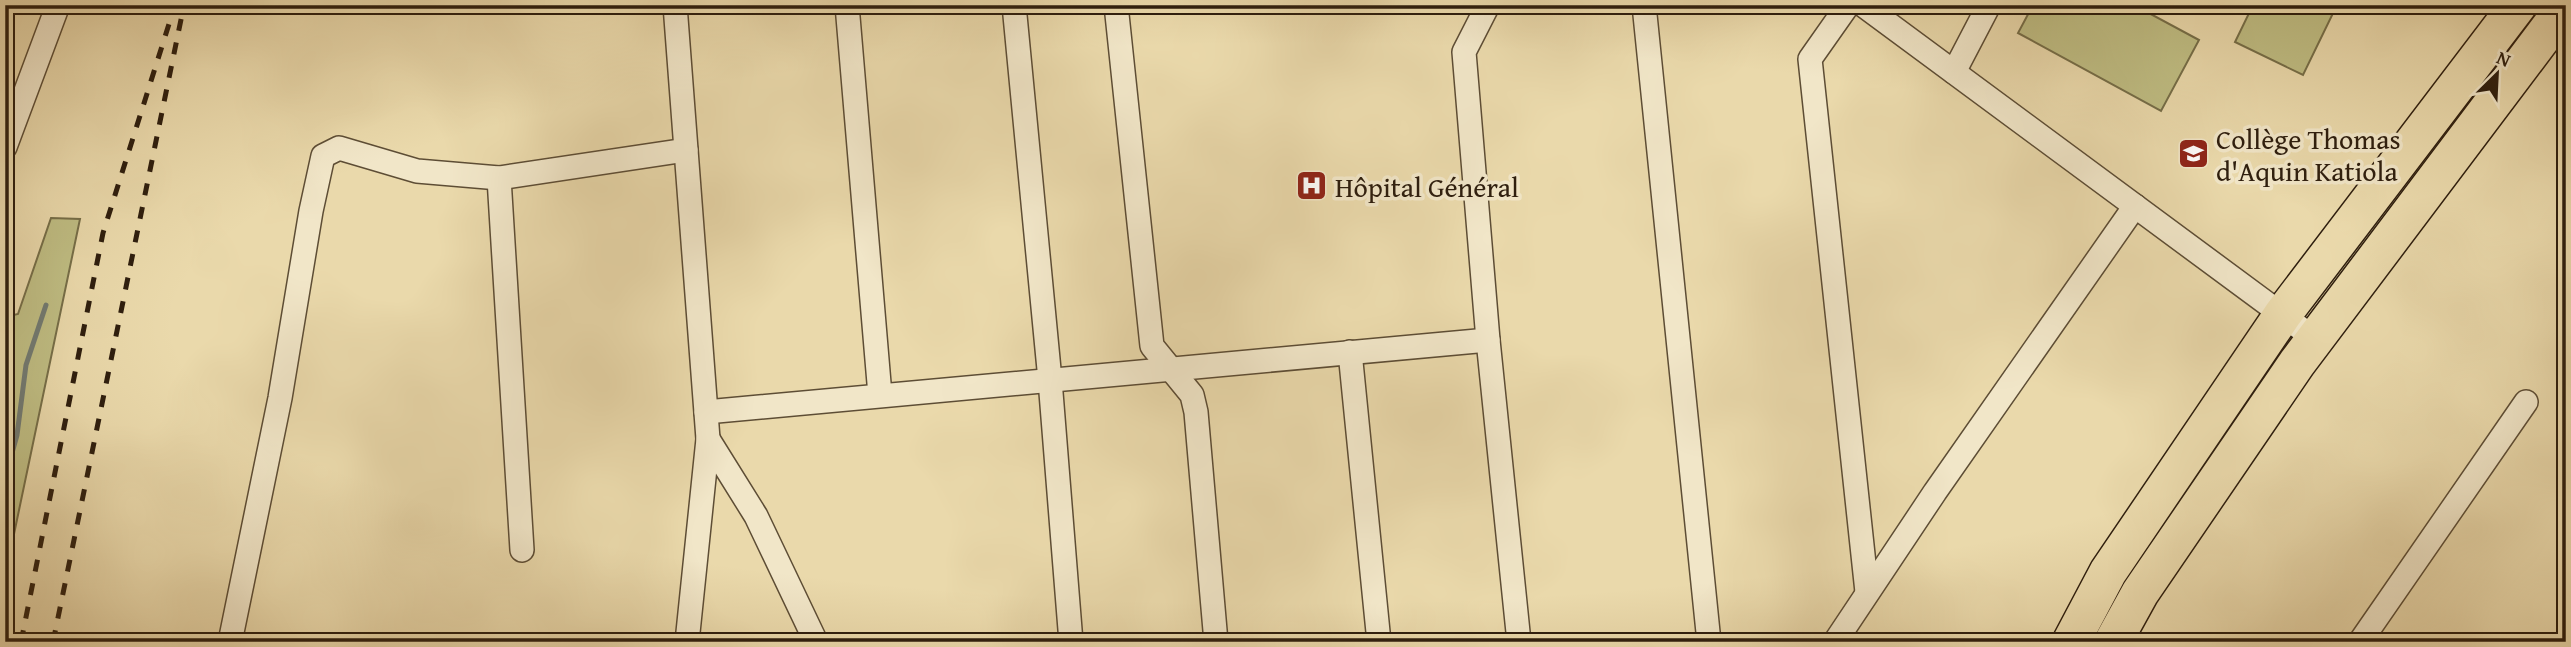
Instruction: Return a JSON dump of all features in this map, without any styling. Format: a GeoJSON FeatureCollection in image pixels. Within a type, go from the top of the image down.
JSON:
{"type":"FeatureCollection","features":[{"type":"Feature","properties":{"kind":"highway"},"geometry":{"type":"LineString","coordinates":[[2071,642],[2108,572],[2283,314],[2518,5]]}},
{"type":"Feature","properties":{"kind":"highway"},"geometry":{"type":"LineString","coordinates":[[2113,642],[2140,593],[2315,339],[2566,6]]}},
{"type":"Feature","properties":{"kind":"street"},"geometry":{"type":"LineString","coordinates":[[5,147],[58,5]]}},
{"type":"Feature","properties":{"kind":"street"},"geometry":{"type":"LineString","coordinates":[[675,5],[708,439],[687,642]]}},
{"type":"Feature","properties":{"kind":"street"},"geometry":{"type":"LineString","coordinates":[[847,5],[880,395]]}},
{"type":"Feature","properties":{"kind":"street"},"geometry":{"type":"LineString","coordinates":[[1014,5],[1050,380],[1071,642]]}},
{"type":"Feature","properties":{"kind":"street"},"geometry":{"type":"LineString","coordinates":[[1116,5],[1152,346],[1192,395],[1196,412],[1216,642]]}},
{"type":"Feature","properties":{"kind":"street"},"geometry":{"type":"LineString","coordinates":[[1488,5],[1464,52],[1488,340],[1519,642]]}},
{"type":"Feature","properties":{"kind":"street"},"geometry":{"type":"LineString","coordinates":[[1644,5],[1709,642]]}},
{"type":"Feature","properties":{"kind":"street"},"geometry":{"type":"LineString","coordinates":[[1847,5],[1810,59],[1867,592]]}},
{"type":"Feature","properties":{"kind":"street"},"geometry":{"type":"LineString","coordinates":[[1863,5],[2315,339]]}},
{"type":"Feature","properties":{"kind":"street"},"geometry":{"type":"LineString","coordinates":[[1954,72],[1989,5]]}},
{"type":"Feature","properties":{"kind":"street"},"geometry":{"type":"LineString","coordinates":[[230,642],[280,398],[310,211],[323,156],[339,148],[417,171],[499,178],[686,150]]}},
{"type":"Feature","properties":{"kind":"street"},"geometry":{"type":"LineString","coordinates":[[499,178],[522,550]]}},
{"type":"Feature","properties":{"kind":"street"},"geometry":{"type":"LineString","coordinates":[[1835,642],[2135,206]]}},
{"type":"Feature","properties":{"kind":"street"},"geometry":{"type":"LineString","coordinates":[[706,412],[1488,340]]}},
{"type":"Feature","properties":{"kind":"street"},"geometry":{"type":"LineString","coordinates":[[1350,352],[1379,642]]}},
{"type":"Feature","properties":{"kind":"street"},"geometry":{"type":"LineString","coordinates":[[2360,642],[2526,402]]}},
{"type":"Feature","properties":{"kind":"street"},"geometry":{"type":"LineString","coordinates":[[708,439],[756,516],[816,642]]}},
{"type":"Feature","properties":{"kind":"shaded area"},"geometry":{"type":"Polygon","coordinates":[[[2033,5],[2134,5],[2199,40],[2161,111],[2018,33],[2033,5]]]}},
{"type":"Feature","properties":{"kind":"shaded area"},"geometry":{"type":"Polygon","coordinates":[[[2253,5],[2337,5],[2303,75],[2235,42],[2253,5]]]}},
{"type":"Feature","properties":{"kind":"shaded area"},"geometry":{"type":"Polygon","coordinates":[[[51,218],[80,219],[5,577],[5,317],[18,314],[51,218]]]}},
{"type":"Feature","properties":{"kind":"waterway"},"geometry":{"type":"LineString","coordinates":[[5,478],[17,435],[26,365],[46,305]]}},
{"type":"Feature","properties":{"kind":"railway"},"geometry":{"type":"LineString","coordinates":[[21,642],[103,233],[175,5]]}},
{"type":"Feature","properties":{"kind":"railway"},"geometry":{"type":"LineString","coordinates":[[53,642],[184,5]]}},
{"type":"Feature","properties":{"kind":"place","name":"Collège Thomas d'Aquin Katiola"},"geometry":{"type":"Point","coordinates":[2193,154]}},
{"type":"Feature","properties":{"kind":"place","name":"Hôpital Général"},"geometry":{"type":"Point","coordinates":[1312,186]}}]}
